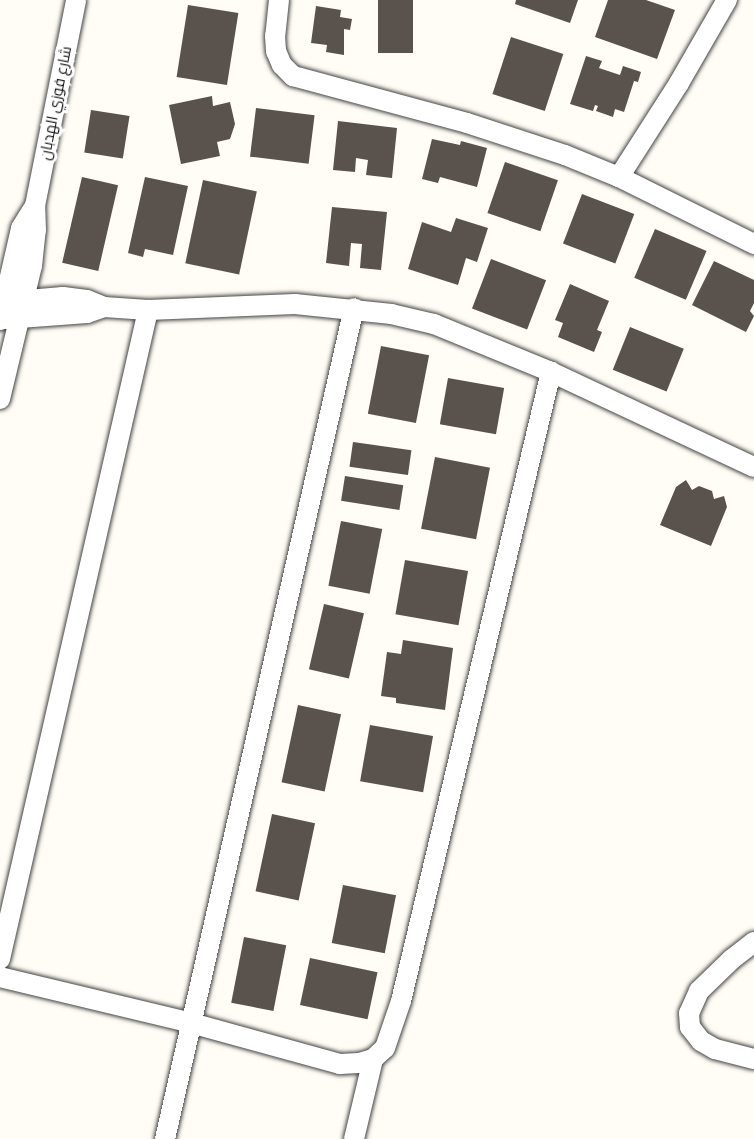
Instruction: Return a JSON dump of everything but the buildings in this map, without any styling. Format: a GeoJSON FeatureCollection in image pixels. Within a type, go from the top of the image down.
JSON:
{"type":"FeatureCollection","features":[{"type":"Feature","properties":{"kind":"street","name":"شارع فوزي الهدبان"},"geometry":{"type":"LineString","coordinates":[[9,312],[32,266],[36,230],[35,206],[76,0]]}},
{"type":"Feature","properties":{"kind":"street"},"geometry":{"type":"LineString","coordinates":[[279,0],[275,36],[276,51],[282,65],[293,76],[467,123],[565,155],[619,177],[754,244]]}},
{"type":"Feature","properties":{"kind":"street"},"geometry":{"type":"LineString","coordinates":[[619,177],[679,83],[723,1]]}},
{"type":"Feature","properties":{"kind":"street","name":"شارع فوزي الهدبان"},"geometry":{"type":"LineString","coordinates":[[0,399],[21,228],[35,206]]}},
{"type":"Feature","properties":{"kind":"street"},"geometry":{"type":"LineString","coordinates":[[32,266],[39,281],[48,292],[63,297],[87,300],[104,307],[148,310],[295,304],[354,308],[434,324],[551,372],[754,467]]}},
{"type":"Feature","properties":{"kind":"street"},"geometry":{"type":"LineString","coordinates":[[9,312],[63,297]]}},
{"type":"Feature","properties":{"kind":"street"},"geometry":{"type":"LineString","coordinates":[[9,312],[87,314],[104,307]]}},
{"type":"Feature","properties":{"kind":"street"},"geometry":{"type":"LineString","coordinates":[[165,1139],[354,308]]}},
{"type":"Feature","properties":{"kind":"street"},"geometry":{"type":"LineString","coordinates":[[0,959],[148,310]]}},
{"type":"Feature","properties":{"kind":"street"},"geometry":{"type":"LineString","coordinates":[[354,1139],[374,1059],[384,1048],[401,1001],[551,372]]}},
{"type":"Feature","properties":{"kind":"street"},"geometry":{"type":"LineString","coordinates":[[754,942],[732,959],[699,992],[688,1013],[690,1027],[701,1041],[716,1049],[754,1059]]}},
{"type":"Feature","properties":{"kind":"street"},"geometry":{"type":"LineString","coordinates":[[0,977],[191,1023],[340,1064],[374,1059]]}}]}
